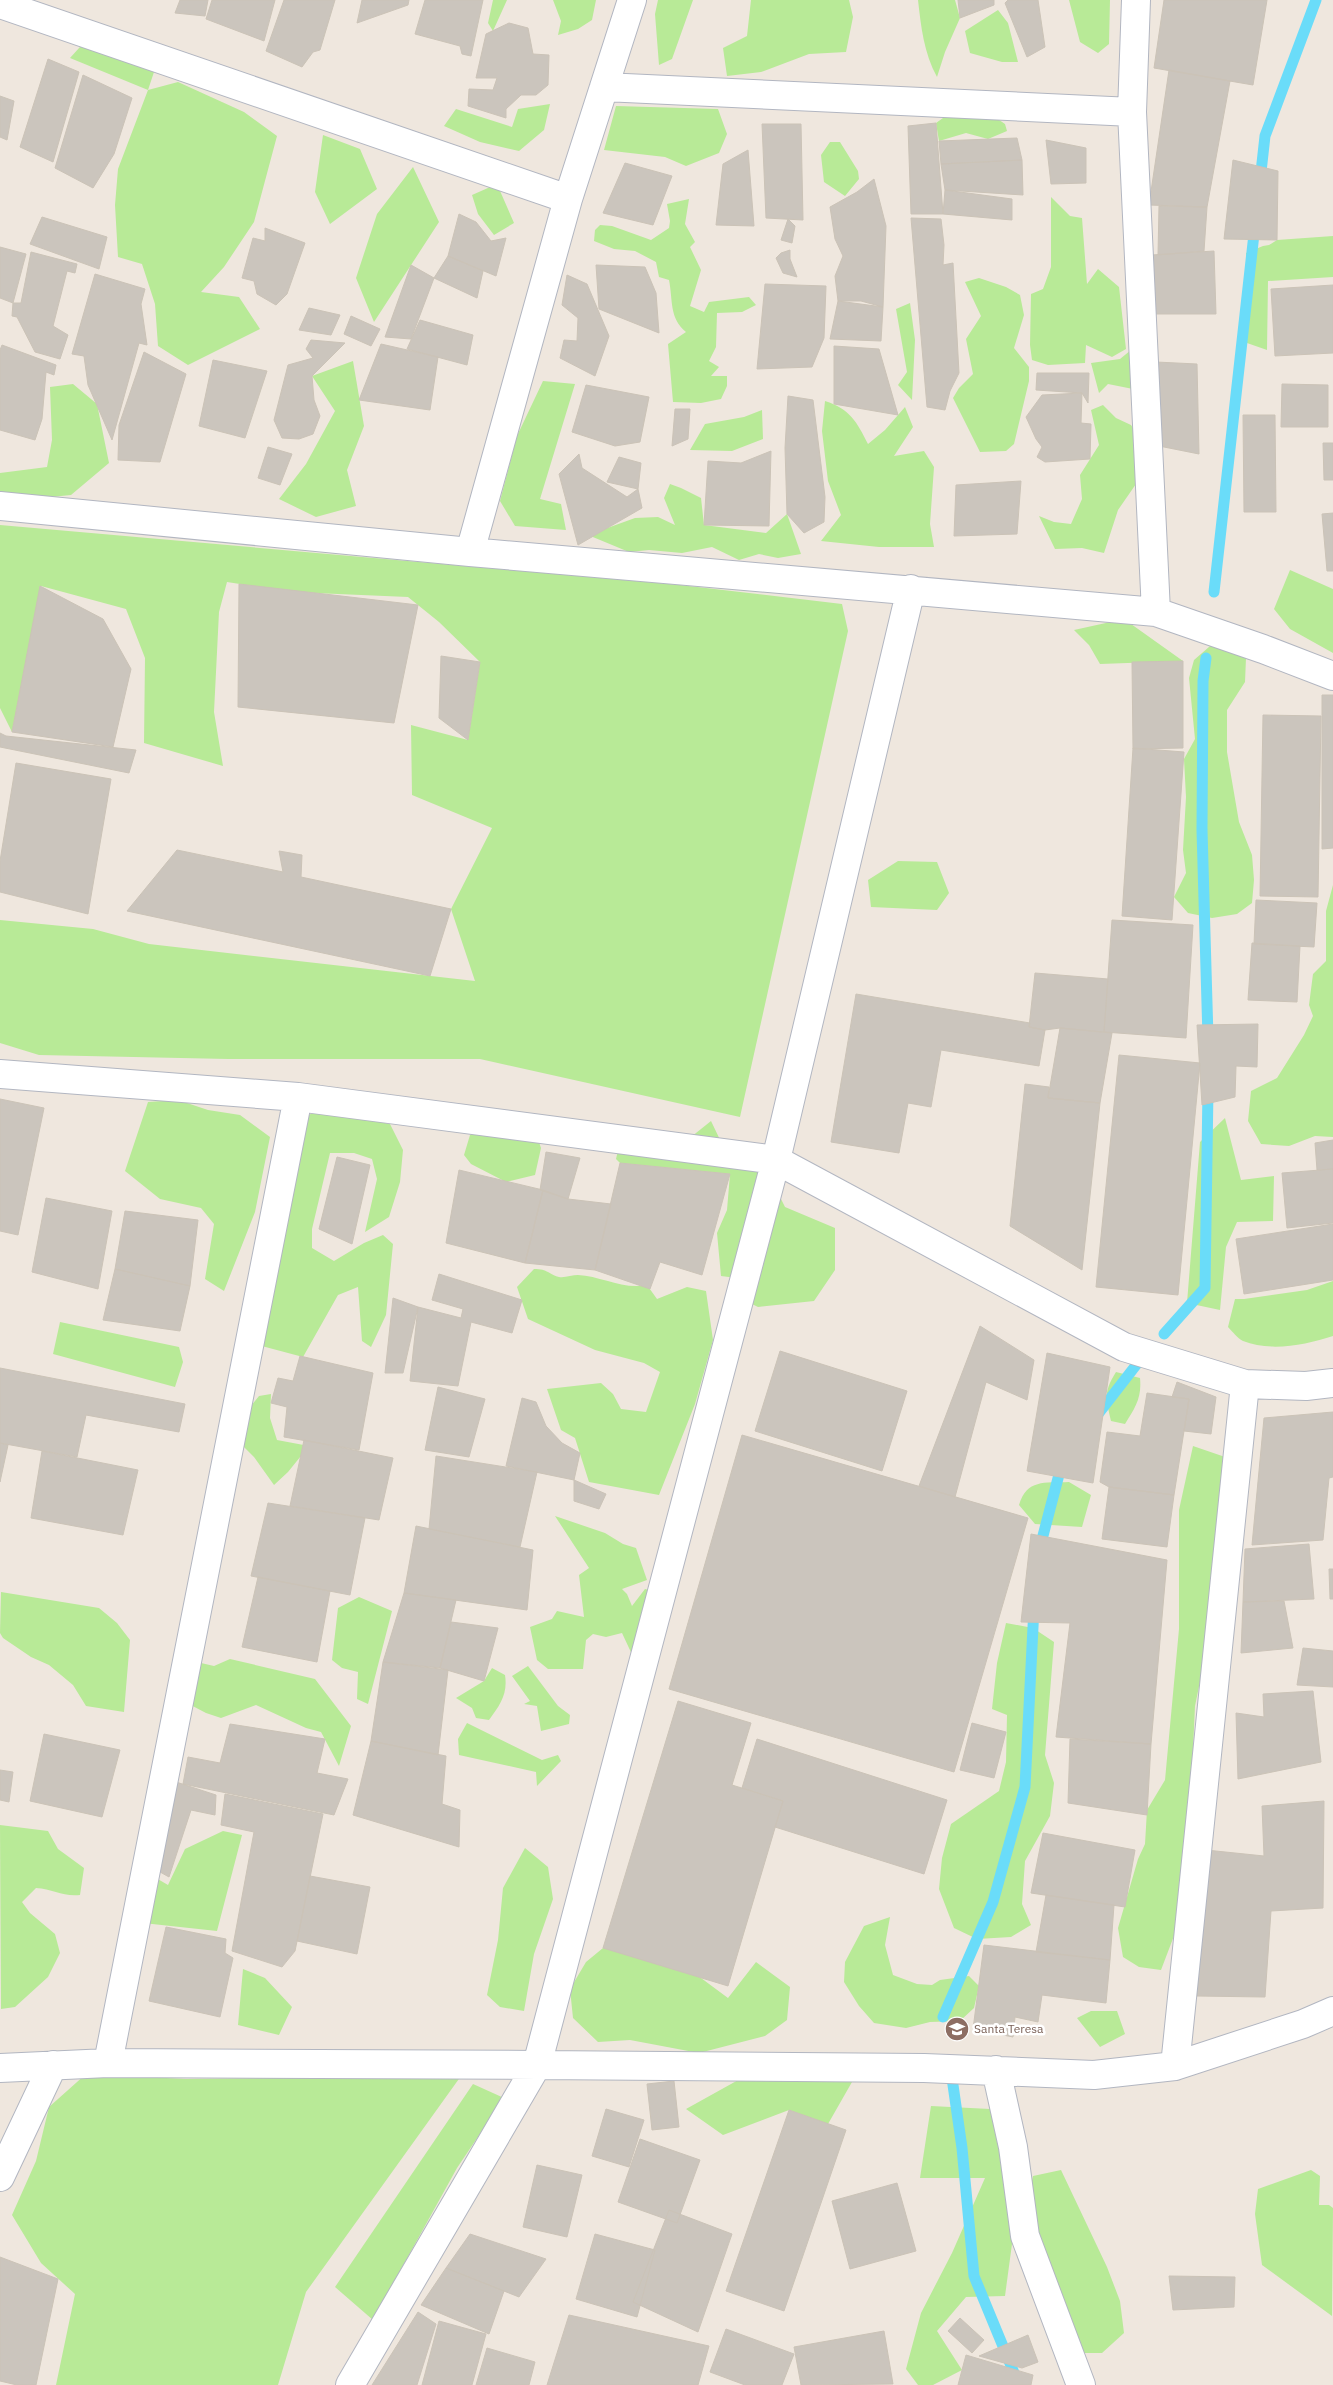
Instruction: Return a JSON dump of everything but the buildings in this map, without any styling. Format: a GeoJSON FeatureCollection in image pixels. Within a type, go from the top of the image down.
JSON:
{"type":"FeatureCollection","features":[{"type":"Feature","properties":{"kind":"street"},"geometry":{"type":"LineString","coordinates":[[470,552],[568,198],[632,0]]}},
{"type":"Feature","properties":{"kind":"street"},"geometry":{"type":"LineString","coordinates":[[1136,0],[1132,112],[1156,612]]}},
{"type":"Feature","properties":{"kind":"street"},"geometry":{"type":"LineString","coordinates":[[0,4],[568,198]]}},
{"type":"Feature","properties":{"kind":"street"},"geometry":{"type":"LineString","coordinates":[[604,87],[1132,112]]}},
{"type":"Feature","properties":{"kind":"street"},"geometry":{"type":"LineString","coordinates":[[0,506],[470,552],[911,589],[1156,612],[1263,649],[1333,676]]}},
{"type":"Feature","properties":{"kind":"street"},"geometry":{"type":"LineString","coordinates":[[350,2385],[537,2064],[776,1160],[911,589]]}},
{"type":"Feature","properties":{"kind":"street"},"geometry":{"type":"LineString","coordinates":[[0,1074],[298,1097],[776,1160],[1124,1347],[1245,1384],[1306,1386],[1333,1383]]}},
{"type":"Feature","properties":{"kind":"street"},"geometry":{"type":"LineString","coordinates":[[108,2063],[298,1097]]}},
{"type":"Feature","properties":{"kind":"street"},"geometry":{"type":"LineString","coordinates":[[1175,2066],[1245,1384]]}},
{"type":"Feature","properties":{"kind":"street"},"geometry":{"type":"LineString","coordinates":[[0,2068],[108,2063],[537,2064],[996,2070],[1094,2075],[1175,2066],[1303,2024],[1333,2010]]}},
{"type":"Feature","properties":{"kind":"street"},"geometry":{"type":"LineString","coordinates":[[0,2178],[52,2065]]}},
{"type":"Feature","properties":{"kind":"street"},"geometry":{"type":"LineString","coordinates":[[996,2070],[1013,2147],[1025,2236],[1081,2385]]}},
{"type":"Feature","properties":{"kind":"green space"},"geometry":{"type":"Polygon","coordinates":[[[493,0],[507,0],[493,31],[488,23],[493,0]]]}},
{"type":"Feature","properties":{"kind":"green space"},"geometry":{"type":"Polygon","coordinates":[[[553,0],[596,0],[592,20],[578,29],[558,35],[561,21],[553,0]]]}},
{"type":"Feature","properties":{"kind":"green space"},"geometry":{"type":"Polygon","coordinates":[[[658,0],[693,0],[672,59],[659,65],[655,14],[658,0]]]}},
{"type":"Feature","properties":{"kind":"green space"},"geometry":{"type":"Polygon","coordinates":[[[751,0],[849,0],[853,17],[846,52],[809,54],[761,72],[727,76],[723,48],[747,36],[751,0]]]}},
{"type":"Feature","properties":{"kind":"green space"},"geometry":{"type":"Polygon","coordinates":[[[918,0],[955,0],[960,18],[945,52],[937,77],[926,49],[918,0]]]}},
{"type":"Feature","properties":{"kind":"green space"},"geometry":{"type":"Polygon","coordinates":[[[1069,0],[1110,0],[1109,44],[1098,53],[1080,42],[1069,0]]]}},
{"type":"Feature","properties":{"kind":"green space"},"geometry":{"type":"Polygon","coordinates":[[[998,10],[1008,23],[1018,62],[1002,62],[970,53],[965,31],[998,10]]]}},
{"type":"Feature","properties":{"kind":"green space"},"geometry":{"type":"Polygon","coordinates":[[[89,37],[157,63],[148,90],[70,58],[89,37]]]}},
{"type":"Feature","properties":{"kind":"green space"},"geometry":{"type":"Polygon","coordinates":[[[178,82],[244,112],[277,136],[254,222],[224,267],[201,292],[239,297],[260,329],[188,365],[158,346],[155,304],[142,264],[118,257],[115,205],[118,169],[148,90],[178,82]]]}},
{"type":"Feature","properties":{"kind":"green space"},"geometry":{"type":"Polygon","coordinates":[[[550,104],[544,130],[519,151],[480,142],[444,126],[456,109],[512,127],[518,109],[550,104]]]}},
{"type":"Feature","properties":{"kind":"green space"},"geometry":{"type":"Polygon","coordinates":[[[616,106],[718,109],[727,134],[719,153],[686,166],[665,157],[604,150],[616,106]]]}},
{"type":"Feature","properties":{"kind":"green space"},"geometry":{"type":"Polygon","coordinates":[[[957,108],[986,111],[1005,124],[1007,131],[988,139],[966,133],[939,141],[936,123],[957,108]]]}},
{"type":"Feature","properties":{"kind":"green space"},"geometry":{"type":"Polygon","coordinates":[[[323,135],[360,149],[377,189],[330,224],[315,192],[323,135]]]}},
{"type":"Feature","properties":{"kind":"green space"},"geometry":{"type":"Polygon","coordinates":[[[830,142],[840,142],[858,171],[859,179],[845,196],[824,182],[821,155],[830,142]]]}},
{"type":"Feature","properties":{"kind":"green space"},"geometry":{"type":"Polygon","coordinates":[[[413,167],[439,222],[374,322],[356,278],[377,214],[413,167]]]}},
{"type":"Feature","properties":{"kind":"green space"},"geometry":{"type":"Polygon","coordinates":[[[497,184],[514,223],[494,235],[478,214],[472,195],[497,184]]]}},
{"type":"Feature","properties":{"kind":"green space"},"geometry":{"type":"Polygon","coordinates":[[[1051,197],[1070,216],[1082,218],[1087,284],[1098,269],[1119,287],[1126,349],[1112,357],[1086,345],[1085,363],[1048,365],[1032,360],[1030,345],[1031,294],[1043,289],[1051,267],[1051,197]]]}},
{"type":"Feature","properties":{"kind":"green space"},"geometry":{"type":"Polygon","coordinates":[[[689,199],[685,224],[695,242],[690,247],[701,270],[690,306],[704,312],[709,302],[749,297],[756,305],[742,312],[717,313],[716,347],[709,361],[719,367],[711,376],[727,376],[727,386],[721,399],[701,403],[673,402],[668,344],[686,332],[674,315],[669,280],[659,277],[656,262],[635,251],[614,249],[594,241],[595,230],[600,225],[612,226],[651,240],[669,228],[670,221],[667,204],[689,199]]]}},
{"type":"Feature","properties":{"kind":"green space"},"geometry":{"type":"Polygon","coordinates":[[[1333,236],[1333,277],[1268,281],[1267,350],[1247,343],[1246,253],[1269,245],[1277,240],[1333,236]]]}},
{"type":"Feature","properties":{"kind":"green space"},"geometry":{"type":"Polygon","coordinates":[[[979,278],[1006,287],[1020,295],[1024,315],[1014,348],[1029,367],[1029,381],[1014,444],[1006,451],[980,452],[953,398],[959,388],[973,374],[966,339],[981,316],[965,282],[979,278]]]}},
{"type":"Feature","properties":{"kind":"green space"},"geometry":{"type":"Polygon","coordinates":[[[910,303],[915,340],[912,400],[898,385],[907,372],[896,309],[910,303]]]}},
{"type":"Feature","properties":{"kind":"green space"},"geometry":{"type":"Polygon","coordinates":[[[1142,341],[1138,390],[1108,384],[1099,393],[1091,363],[1120,359],[1142,341]]]}},
{"type":"Feature","properties":{"kind":"green space"},"geometry":{"type":"Polygon","coordinates":[[[353,361],[364,426],[347,470],[356,506],[316,517],[279,499],[306,464],[335,411],[312,376],[353,361]]]}},
{"type":"Feature","properties":{"kind":"green space"},"geometry":{"type":"Polygon","coordinates":[[[543,381],[575,384],[540,499],[561,504],[566,530],[515,526],[500,501],[517,436],[543,381]]]}},
{"type":"Feature","properties":{"kind":"green space"},"geometry":{"type":"Polygon","coordinates":[[[73,384],[97,404],[109,463],[71,495],[0,502],[0,473],[47,467],[52,440],[50,387],[73,384]]]}},
{"type":"Feature","properties":{"kind":"green space"},"geometry":{"type":"Polygon","coordinates":[[[825,401],[841,408],[852,417],[868,444],[885,430],[905,407],[913,427],[894,456],[924,451],[934,467],[930,524],[934,547],[879,547],[821,541],[841,515],[828,481],[822,431],[825,401]]]}},
{"type":"Feature","properties":{"kind":"green space"},"geometry":{"type":"Polygon","coordinates":[[[1103,405],[1116,418],[1131,425],[1142,442],[1136,484],[1118,510],[1104,553],[1082,548],[1055,549],[1039,516],[1054,522],[1071,524],[1082,499],[1080,475],[1099,445],[1091,410],[1103,405]]]}},
{"type":"Feature","properties":{"kind":"green space"},"geometry":{"type":"Polygon","coordinates":[[[762,410],[763,439],[732,451],[690,450],[705,424],[744,417],[762,410]]]}},
{"type":"Feature","properties":{"kind":"green space"},"geometry":{"type":"Polygon","coordinates":[[[670,484],[701,498],[704,525],[766,533],[787,514],[801,554],[778,558],[759,554],[739,560],[712,547],[682,553],[649,550],[629,552],[588,535],[635,518],[658,517],[675,525],[664,498],[670,484]]]}},
{"type":"Feature","properties":{"kind":"green space"},"geometry":{"type":"Polygon","coordinates":[[[0,525],[680,585],[842,604],[848,631],[740,1117],[480,1059],[228,1059],[39,1055],[0,1043],[0,920],[93,929],[149,944],[475,981],[451,909],[492,828],[412,795],[411,725],[468,740],[480,662],[439,622],[408,597],[291,592],[227,582],[219,612],[214,712],[223,766],[144,743],[145,658],[126,609],[41,586],[12,732],[0,708],[0,525]]]}},
{"type":"Feature","properties":{"kind":"green space"},"geometry":{"type":"Polygon","coordinates":[[[1290,570],[1333,589],[1333,653],[1290,629],[1274,609],[1290,570]]]}},
{"type":"Feature","properties":{"kind":"green space"},"geometry":{"type":"Polygon","coordinates":[[[1124,619],[1183,661],[1100,664],[1089,645],[1074,630],[1124,619]]]}},
{"type":"Feature","properties":{"kind":"green space"},"geometry":{"type":"Polygon","coordinates":[[[1217,640],[1240,641],[1246,658],[1245,682],[1227,710],[1227,752],[1239,822],[1252,855],[1254,880],[1252,903],[1237,914],[1212,918],[1188,913],[1174,897],[1186,873],[1183,850],[1186,797],[1184,759],[1195,739],[1189,678],[1194,660],[1217,640]]]}},
{"type":"Feature","properties":{"kind":"green space"},"geometry":{"type":"Polygon","coordinates":[[[898,861],[937,862],[949,893],[937,910],[871,907],[868,880],[898,861]]]}},
{"type":"Feature","properties":{"kind":"green space"},"geometry":{"type":"Polygon","coordinates":[[[1333,885],[1333,1137],[1315,1136],[1289,1146],[1261,1144],[1248,1121],[1251,1091],[1277,1078],[1304,1035],[1313,1016],[1309,1005],[1313,974],[1326,961],[1326,911],[1333,885]]]}},
{"type":"Feature","properties":{"kind":"green space"},"geometry":{"type":"Polygon","coordinates":[[[178,1100],[208,1110],[240,1115],[270,1137],[255,1212],[224,1291],[205,1279],[214,1224],[201,1208],[160,1199],[125,1171],[148,1102],[178,1100]]]}},
{"type":"Feature","properties":{"kind":"green space"},"geometry":{"type":"Polygon","coordinates":[[[324,1106],[365,1119],[390,1124],[403,1150],[400,1182],[389,1217],[365,1232],[377,1179],[372,1159],[354,1153],[330,1153],[312,1229],[312,1248],[334,1261],[364,1243],[383,1235],[393,1244],[386,1315],[371,1347],[362,1341],[358,1287],[338,1295],[303,1357],[258,1345],[297,1134],[309,1115],[324,1106]]]}},
{"type":"Feature","properties":{"kind":"green space"},"geometry":{"type":"Polygon","coordinates":[[[1225,1118],[1241,1180],[1274,1176],[1273,1221],[1237,1222],[1226,1247],[1220,1310],[1187,1303],[1200,1142],[1225,1118]]]}},
{"type":"Feature","properties":{"kind":"green space"},"geometry":{"type":"Polygon","coordinates":[[[711,1121],[723,1146],[771,1179],[785,1207],[835,1228],[835,1270],[814,1301],[758,1307],[740,1298],[745,1279],[721,1276],[717,1233],[727,1210],[730,1174],[620,1163],[616,1159],[620,1142],[691,1137],[711,1121]]]}},
{"type":"Feature","properties":{"kind":"green space"},"geometry":{"type":"Polygon","coordinates":[[[482,1128],[538,1139],[541,1148],[535,1175],[506,1182],[471,1164],[464,1155],[470,1135],[482,1128]]]}},
{"type":"Feature","properties":{"kind":"green space"},"geometry":{"type":"Polygon","coordinates":[[[534,1269],[539,1269],[559,1277],[578,1275],[629,1286],[647,1285],[657,1299],[687,1287],[706,1291],[713,1340],[695,1404],[659,1495],[589,1482],[575,1438],[561,1430],[547,1389],[601,1383],[613,1394],[621,1409],[646,1412],[660,1372],[644,1363],[595,1350],[528,1319],[517,1287],[534,1269]]]}},
{"type":"Feature","properties":{"kind":"green space"},"geometry":{"type":"Polygon","coordinates":[[[1333,1281],[1333,1336],[1311,1342],[1276,1347],[1243,1341],[1228,1327],[1235,1299],[1307,1290],[1333,1281]]]}},
{"type":"Feature","properties":{"kind":"green space"},"geometry":{"type":"Polygon","coordinates":[[[60,1322],[179,1347],[183,1362],[175,1387],[53,1354],[60,1322]]]}},
{"type":"Feature","properties":{"kind":"green space"},"geometry":{"type":"Polygon","coordinates":[[[1116,1372],[1140,1378],[1139,1397],[1135,1408],[1125,1424],[1111,1421],[1108,1407],[1107,1391],[1116,1372]]]}},
{"type":"Feature","properties":{"kind":"green space"},"geometry":{"type":"Polygon","coordinates":[[[271,1394],[270,1418],[277,1440],[309,1446],[288,1472],[274,1485],[254,1457],[239,1442],[242,1417],[259,1396],[271,1394]]]}},
{"type":"Feature","properties":{"kind":"green space"},"geometry":{"type":"Polygon","coordinates":[[[1193,1446],[1228,1458],[1203,1667],[1195,1706],[1187,1881],[1177,1928],[1161,1970],[1139,1967],[1123,1957],[1118,1928],[1138,1859],[1145,1844],[1147,1810],[1165,1780],[1179,1629],[1179,1510],[1193,1446]]]}},
{"type":"Feature","properties":{"kind":"green space"},"geometry":{"type":"Polygon","coordinates":[[[1069,1482],[1091,1495],[1082,1527],[1035,1524],[1019,1505],[1027,1491],[1038,1484],[1069,1482]]]}},
{"type":"Feature","properties":{"kind":"green space"},"geometry":{"type":"Polygon","coordinates":[[[555,1516],[605,1533],[623,1544],[636,1548],[647,1580],[622,1589],[627,1594],[632,1606],[645,1589],[657,1592],[636,1663],[622,1633],[606,1637],[593,1634],[586,1640],[583,1669],[548,1669],[537,1660],[530,1627],[552,1619],[557,1611],[584,1617],[579,1575],[589,1568],[555,1516]]]}},
{"type":"Feature","properties":{"kind":"green space"},"geometry":{"type":"Polygon","coordinates":[[[1,1592],[99,1608],[117,1623],[130,1640],[124,1712],[86,1706],[73,1685],[49,1665],[31,1657],[3,1638],[0,1633],[1,1592]]]}},
{"type":"Feature","properties":{"kind":"green space"},"geometry":{"type":"Polygon","coordinates":[[[359,1597],[392,1611],[368,1704],[357,1699],[358,1672],[342,1668],[332,1660],[338,1608],[359,1597]]]}},
{"type":"Feature","properties":{"kind":"green space"},"geometry":{"type":"Polygon","coordinates":[[[1006,1623],[1033,1628],[1054,1642],[1045,1755],[1054,1783],[1050,1816],[1025,1861],[1022,1904],[1031,1925],[1011,1937],[977,1939],[954,1928],[939,1889],[942,1858],[951,1824],[999,1791],[1006,1762],[1007,1715],[992,1709],[997,1663],[1006,1623]]]}},
{"type":"Feature","properties":{"kind":"green space"},"geometry":{"type":"Polygon","coordinates":[[[230,1659],[315,1679],[351,1726],[339,1766],[321,1732],[306,1728],[256,1705],[221,1718],[206,1713],[185,1702],[201,1663],[214,1666],[230,1659]]]}},
{"type":"Feature","properties":{"kind":"green space"},"geometry":{"type":"Polygon","coordinates":[[[528,1666],[558,1706],[570,1715],[569,1724],[541,1731],[537,1706],[524,1704],[530,1701],[512,1676],[528,1666]]]}},
{"type":"Feature","properties":{"kind":"green space"},"geometry":{"type":"Polygon","coordinates":[[[492,1668],[505,1675],[504,1694],[500,1704],[489,1720],[476,1718],[472,1708],[456,1698],[484,1681],[492,1668]]]}},
{"type":"Feature","properties":{"kind":"green space"},"geometry":{"type":"Polygon","coordinates":[[[467,1723],[542,1760],[558,1755],[561,1761],[537,1786],[536,1772],[459,1755],[458,1739],[467,1723]]]}},
{"type":"Feature","properties":{"kind":"green space"},"geometry":{"type":"Polygon","coordinates":[[[0,1825],[48,1831],[58,1849],[84,1868],[80,1895],[68,1895],[36,1888],[22,1902],[30,1913],[55,1934],[60,1953],[48,1977],[15,2007],[1,2009],[0,1825]]]}},
{"type":"Feature","properties":{"kind":"green space"},"geometry":{"type":"Polygon","coordinates":[[[223,1831],[242,1835],[217,1931],[143,1923],[156,1878],[168,1885],[185,1849],[223,1831]]]}},
{"type":"Feature","properties":{"kind":"green space"},"geometry":{"type":"Polygon","coordinates":[[[525,1848],[548,1867],[553,1899],[534,1954],[524,2011],[500,2007],[487,1995],[498,1940],[503,1888],[525,1848]]]}},
{"type":"Feature","properties":{"kind":"green space"},"geometry":{"type":"Polygon","coordinates":[[[890,1917],[885,1945],[893,1975],[917,1984],[932,1985],[940,1980],[969,1976],[979,1986],[974,2008],[960,2021],[930,2022],[906,2028],[874,2023],[859,2006],[844,1982],[845,1962],[864,1926],[890,1917]]]}},
{"type":"Feature","properties":{"kind":"green space"},"geometry":{"type":"Polygon","coordinates":[[[603,1948],[647,1953],[701,1978],[728,1998],[756,1962],[790,1987],[787,2020],[765,2036],[699,2053],[630,2040],[598,2042],[573,2018],[570,1989],[586,1962],[603,1948]]]}},
{"type":"Feature","properties":{"kind":"green space"},"geometry":{"type":"Polygon","coordinates":[[[243,1969],[265,1978],[292,2007],[279,2035],[238,2025],[243,1969]]]}},
{"type":"Feature","properties":{"kind":"green space"},"geometry":{"type":"Polygon","coordinates":[[[1091,2011],[1117,2011],[1125,2034],[1100,2047],[1077,2018],[1091,2011]]]}},
{"type":"Feature","properties":{"kind":"green space"},"geometry":{"type":"Polygon","coordinates":[[[860,2068],[828,2124],[789,2110],[723,2135],[686,2109],[758,2069],[860,2068]]]}},
{"type":"Feature","properties":{"kind":"green space"},"geometry":{"type":"Polygon","coordinates":[[[86,2074],[186,2079],[461,2076],[306,2292],[278,2385],[56,2385],[75,2294],[41,2263],[12,2215],[36,2161],[49,2107],[86,2074]]]}},
{"type":"Feature","properties":{"kind":"green space"},"geometry":{"type":"Polygon","coordinates":[[[473,2084],[504,2098],[457,2168],[373,2320],[335,2287],[473,2084]]]}},
{"type":"Feature","properties":{"kind":"green space"},"geometry":{"type":"Polygon","coordinates":[[[931,2106],[990,2109],[1019,2192],[1005,2296],[966,2297],[937,2331],[962,2370],[933,2385],[918,2385],[906,2369],[921,2313],[952,2253],[985,2178],[920,2178],[931,2106]]]}},
{"type":"Feature","properties":{"kind":"green space"},"geometry":{"type":"Polygon","coordinates":[[[1061,2170],[1107,2267],[1120,2301],[1124,2333],[1102,2353],[1081,2353],[1023,2222],[1033,2176],[1061,2170]]]}},
{"type":"Feature","properties":{"kind":"green space"},"geometry":{"type":"Polygon","coordinates":[[[1311,2170],[1320,2176],[1319,2205],[1329,2205],[1333,2208],[1332,2316],[1262,2265],[1255,2214],[1258,2189],[1311,2170]]]}},
{"type":"Feature","properties":{"kind":"waterway"},"geometry":{"type":"LineString","coordinates":[[1260,181],[1265,136],[1316,0]]}},
{"type":"Feature","properties":{"kind":"waterway"},"geometry":{"type":"LineString","coordinates":[[1214,592],[1255,225]]}},
{"type":"Feature","properties":{"kind":"waterway"},"geometry":{"type":"LineString","coordinates":[[1206,658],[1203,681],[1202,830],[1208,1038]]}},
{"type":"Feature","properties":{"kind":"waterway"},"geometry":{"type":"LineString","coordinates":[[1164,1334],[1205,1288],[1208,1089]]}},
{"type":"Feature","properties":{"kind":"waterway"},"geometry":{"type":"LineString","coordinates":[[1095,1418],[1140,1360]]}},
{"type":"Feature","properties":{"kind":"waterway"},"geometry":{"type":"LineString","coordinates":[[1039,1551],[1062,1463]]}},
{"type":"Feature","properties":{"kind":"waterway"},"geometry":{"type":"LineString","coordinates":[[943,2017],[993,1902],[1025,1787],[1034,1607]]}},
{"type":"Feature","properties":{"kind":"waterway"},"geometry":{"type":"LineString","coordinates":[[952,2078],[962,2148],[974,2276],[1019,2385]]}},
{"type":"Feature","properties":{"kind":"place","name":"Santa Teresa"},"geometry":{"type":"Point","coordinates":[957,2029]}}]}
